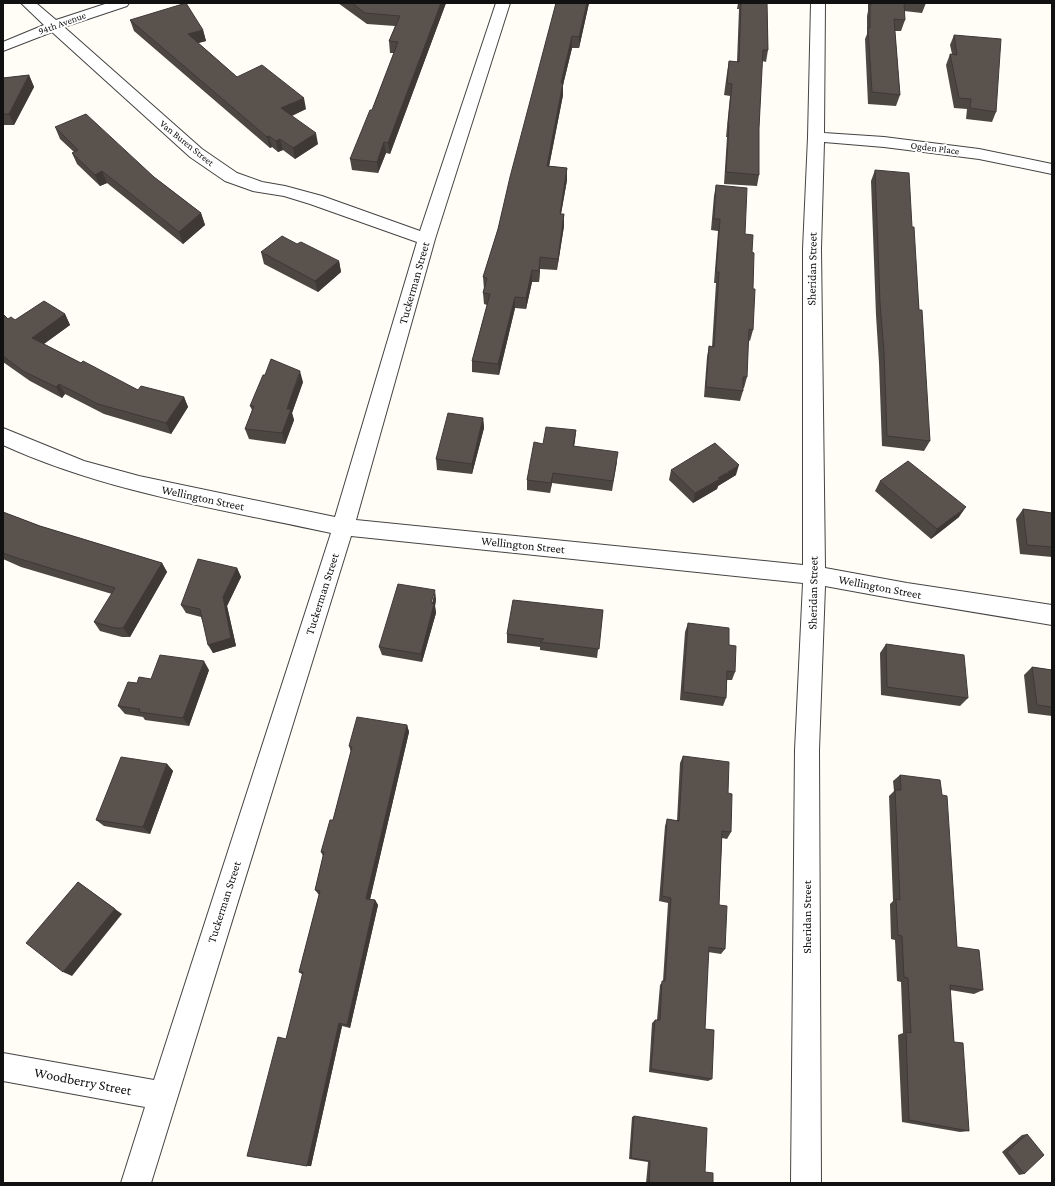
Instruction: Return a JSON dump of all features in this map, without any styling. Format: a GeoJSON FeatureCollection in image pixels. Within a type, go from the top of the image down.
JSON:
{"type":"FeatureCollection","features":[{"type":"Feature","properties":{"kind":"street","name":"Van Buren Street"},"geometry":{"type":"LineString","coordinates":[[28,3],[196,153],[231,177],[259,187],[285,191],[316,200],[426,239]]}},
{"type":"Feature","properties":{"kind":"street","name":"94th Avenue"},"geometry":{"type":"LineString","coordinates":[[3,46],[53,26],[122,3]]}},
{"type":"Feature","properties":{"kind":"street","name":"Tuckerman Street"},"geometry":{"type":"LineString","coordinates":[[136,1183],[343,526],[426,239],[503,3]]}},
{"type":"Feature","properties":{"kind":"street","name":"Sheridan Street"},"geometry":{"type":"LineString","coordinates":[[806,1183],[807,750],[814,574],[812,264],[818,3]]}},
{"type":"Feature","properties":{"kind":"street","name":"Ogden Place"},"geometry":{"type":"LineString","coordinates":[[816,137],[884,142],[979,154],[1052,169]]}},
{"type":"Feature","properties":{"kind":"street","name":"Wellington Street"},"geometry":{"type":"LineString","coordinates":[[3,436],[36,452],[82,468],[138,484],[343,526],[814,574],[907,592],[1052,615]]}},
{"type":"Feature","properties":{"kind":"street","name":"Woodberry Street"},"geometry":{"type":"LineString","coordinates":[[3,1067],[163,1096]]}},
{"type":"Feature","properties":{"kind":"building"},"geometry":{"type":"Polygon","coordinates":[[[186,3],[203,30],[188,34],[237,77],[262,65],[304,98],[281,108],[316,133],[293,148],[280,139],[276,141],[269,136],[267,137],[130,20],[186,3]]]}},
{"type":"Feature","properties":{"kind":"building"},"geometry":{"type":"Polygon","coordinates":[[[352,3],[441,3],[388,143],[384,142],[377,162],[350,159],[370,110],[372,110],[398,42],[389,41],[400,16],[365,13],[352,3]]]}},
{"type":"Feature","properties":{"kind":"building"},"geometry":{"type":"Polygon","coordinates":[[[556,3],[587,3],[579,37],[572,36],[561,83],[563,83],[547,166],[567,168],[560,214],[564,214],[558,259],[540,257],[539,271],[532,270],[526,298],[515,297],[498,364],[472,361],[490,294],[483,293],[487,278],[483,277],[498,229],[510,177],[556,3]]]}},
{"type":"Feature","properties":{"kind":"building"},"geometry":{"type":"Polygon","coordinates":[[[741,3],[767,3],[768,50],[763,50],[759,128],[759,175],[726,172],[728,125],[732,84],[727,83],[729,61],[739,62],[741,3]]]}},
{"type":"Feature","properties":{"kind":"building"},"geometry":{"type":"Polygon","coordinates":[[[904,3],[905,20],[894,19],[900,95],[872,92],[868,28],[870,28],[870,4],[904,3]]]}},
{"type":"Feature","properties":{"kind":"building"},"geometry":{"type":"Polygon","coordinates":[[[954,35],[1001,39],[996,112],[970,108],[971,99],[959,98],[950,54],[957,55],[954,35]]]}},
{"type":"Feature","properties":{"kind":"building"},"geometry":{"type":"Polygon","coordinates":[[[29,75],[9,114],[3,114],[3,78],[29,75]]]}},
{"type":"Feature","properties":{"kind":"building"},"geometry":{"type":"Polygon","coordinates":[[[86,114],[154,177],[201,213],[179,232],[102,171],[95,175],[72,153],[78,150],[55,127],[86,114]]]}},
{"type":"Feature","properties":{"kind":"building"},"geometry":{"type":"Polygon","coordinates":[[[875,170],[909,173],[919,310],[922,310],[930,441],[887,436],[875,170]]]}},
{"type":"Feature","properties":{"kind":"building"},"geometry":{"type":"Polygon","coordinates":[[[716,185],[747,188],[745,234],[753,235],[753,289],[755,289],[753,330],[749,329],[747,377],[743,377],[743,391],[706,387],[709,346],[714,347],[719,272],[716,272],[720,219],[714,219],[716,185]]]}},
{"type":"Feature","properties":{"kind":"building"},"geometry":{"type":"Polygon","coordinates":[[[282,236],[297,244],[301,242],[339,261],[315,281],[261,252],[282,236]]]}},
{"type":"Feature","properties":{"kind":"building"},"geometry":{"type":"Polygon","coordinates":[[[44,301],[65,314],[32,338],[81,363],[83,361],[138,390],[141,386],[184,397],[166,423],[98,404],[59,384],[56,387],[23,371],[3,356],[3,314],[8,319],[11,317],[15,320],[44,301]]]}},
{"type":"Feature","properties":{"kind":"building"},"geometry":{"type":"Polygon","coordinates":[[[271,359],[300,371],[287,409],[291,409],[282,433],[245,429],[254,406],[250,406],[271,359]]]}},
{"type":"Feature","properties":{"kind":"building"},"geometry":{"type":"Polygon","coordinates":[[[448,413],[483,418],[472,464],[436,459],[448,413]]]}},
{"type":"Feature","properties":{"kind":"building"},"geometry":{"type":"Polygon","coordinates":[[[546,427],[576,430],[573,446],[618,452],[613,481],[553,473],[551,483],[527,480],[534,442],[543,444],[546,427]]]}},
{"type":"Feature","properties":{"kind":"building"},"geometry":{"type":"Polygon","coordinates":[[[715,443],[739,465],[718,478],[720,479],[695,493],[671,470],[715,443]]]}},
{"type":"Feature","properties":{"kind":"building"},"geometry":{"type":"Polygon","coordinates":[[[908,461],[966,507],[937,529],[880,481],[908,461]]]}},
{"type":"Feature","properties":{"kind":"building"},"geometry":{"type":"Polygon","coordinates":[[[1023,509],[1052,513],[1052,547],[1027,545],[1023,509]]]}},
{"type":"Feature","properties":{"kind":"building"},"geometry":{"type":"Polygon","coordinates":[[[3,512],[40,526],[162,563],[123,628],[115,628],[94,622],[115,588],[3,553],[3,512]]]}},
{"type":"Feature","properties":{"kind":"building"},"geometry":{"type":"Polygon","coordinates":[[[198,559],[237,568],[223,597],[231,638],[208,645],[200,609],[181,605],[198,559]]]}},
{"type":"Feature","properties":{"kind":"building"},"geometry":{"type":"Polygon","coordinates":[[[398,584],[435,590],[431,603],[434,604],[421,654],[379,647],[398,584]]]}},
{"type":"Feature","properties":{"kind":"building"},"geometry":{"type":"Polygon","coordinates":[[[513,600],[603,610],[599,649],[540,642],[544,639],[507,634],[513,600]]]}},
{"type":"Feature","properties":{"kind":"building"},"geometry":{"type":"Polygon","coordinates":[[[688,623],[729,628],[729,645],[736,646],[735,672],[727,671],[726,698],[683,692],[688,623]]]}},
{"type":"Feature","properties":{"kind":"building"},"geometry":{"type":"Polygon","coordinates":[[[886,644],[964,655],[968,698],[887,687],[886,644]]]}},
{"type":"Feature","properties":{"kind":"building"},"geometry":{"type":"Polygon","coordinates":[[[160,655],[204,661],[183,718],[139,712],[140,709],[118,706],[128,682],[137,683],[139,677],[151,679],[160,655]]]}},
{"type":"Feature","properties":{"kind":"building"},"geometry":{"type":"Polygon","coordinates":[[[1032,667],[1052,670],[1052,707],[1037,705],[1032,667]]]}},
{"type":"Feature","properties":{"kind":"building"},"geometry":{"type":"Polygon","coordinates":[[[357,717],[407,725],[366,899],[375,900],[347,1025],[339,1023],[307,1166],[247,1156],[278,1037],[286,1039],[303,972],[299,972],[320,891],[315,890],[324,852],[321,852],[330,820],[333,820],[352,747],[349,746],[357,717]]]}},
{"type":"Feature","properties":{"kind":"building"},"geometry":{"type":"Polygon","coordinates":[[[683,756],[729,762],[728,793],[732,794],[731,832],[722,831],[719,905],[727,906],[725,949],[709,947],[705,1029],[714,1030],[712,1079],[651,1069],[655,1020],[660,1020],[662,981],[665,981],[671,898],[662,896],[667,819],[679,821],[683,756]]]}},
{"type":"Feature","properties":{"kind":"building"},"geometry":{"type":"Polygon","coordinates":[[[121,757],[167,764],[143,827],[96,820],[121,757]]]}},
{"type":"Feature","properties":{"kind":"building"},"geometry":{"type":"Polygon","coordinates":[[[900,775],[940,780],[942,795],[947,796],[957,947],[979,950],[983,990],[950,985],[954,1042],[963,1043],[969,1131],[909,1120],[906,1032],[911,1033],[908,978],[904,977],[902,936],[898,935],[896,899],[900,900],[895,790],[901,790],[900,775]]]}},
{"type":"Feature","properties":{"kind":"building"},"geometry":{"type":"Polygon","coordinates":[[[78,882],[115,909],[63,972],[26,943],[78,882]]]}},
{"type":"Feature","properties":{"kind":"building"},"geometry":{"type":"Polygon","coordinates":[[[634,1116],[707,1128],[705,1172],[713,1173],[713,1183],[649,1183],[650,1161],[631,1158],[634,1116]]]}},
{"type":"Feature","properties":{"kind":"building"},"geometry":{"type":"Polygon","coordinates":[[[1027,1134],[1044,1155],[1024,1174],[1007,1152],[1027,1134]]]}}]}
